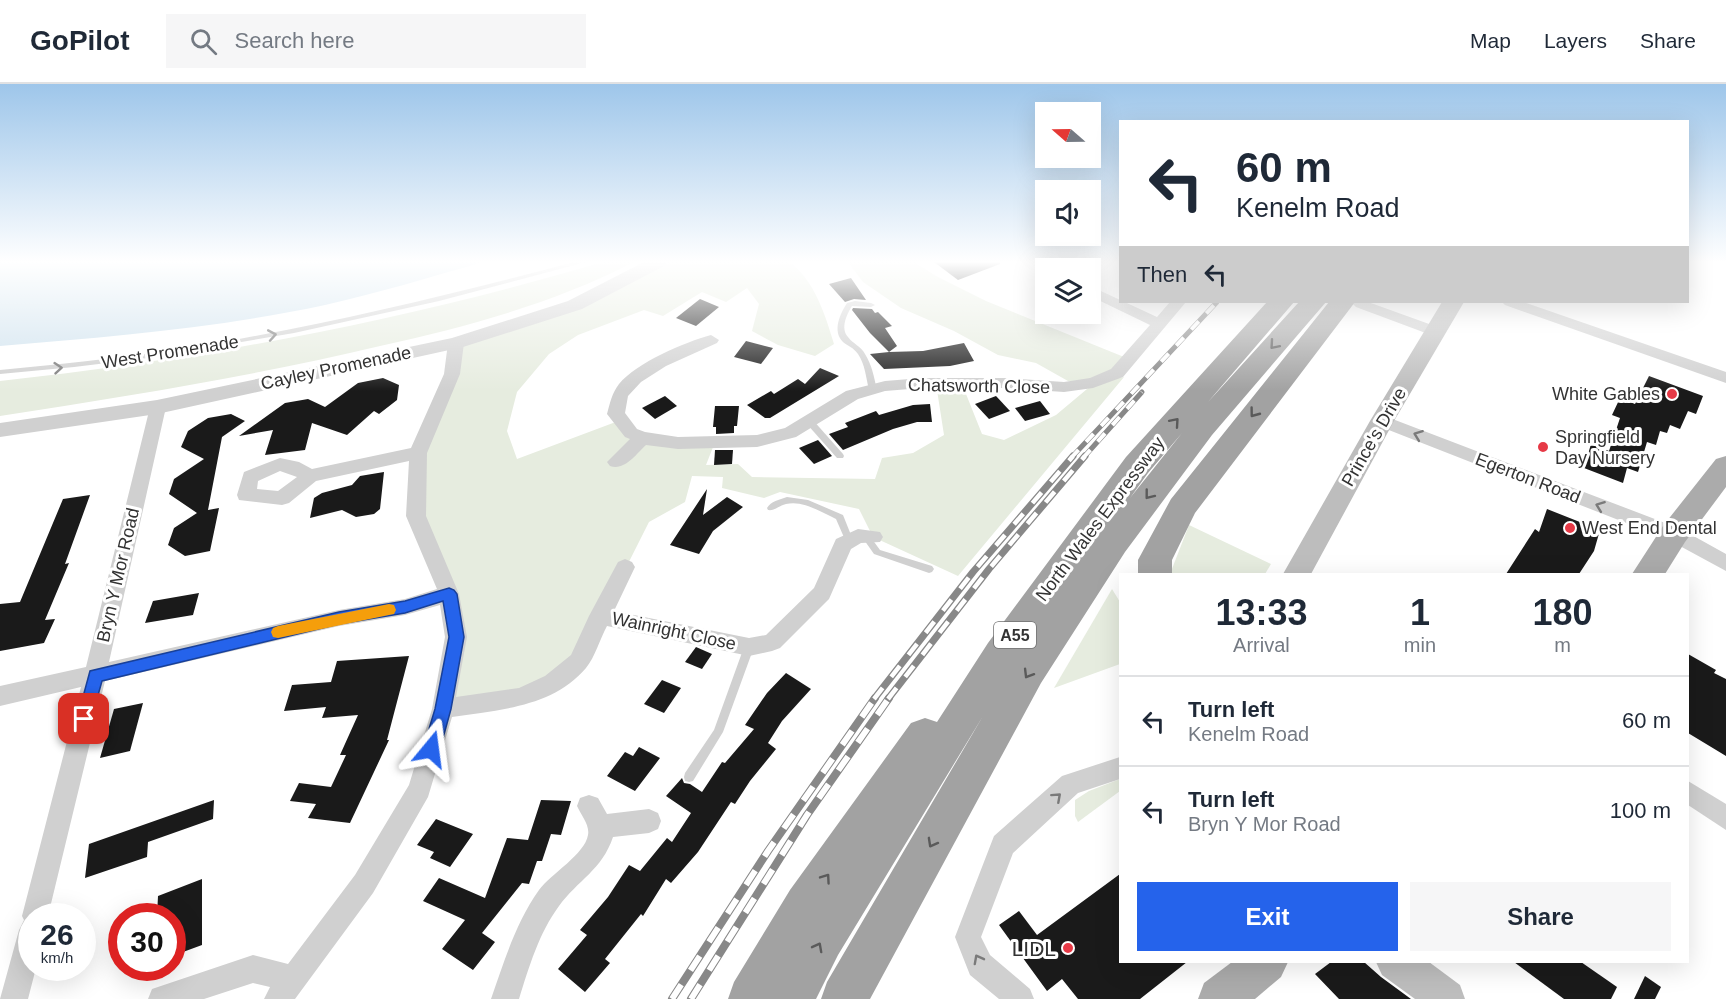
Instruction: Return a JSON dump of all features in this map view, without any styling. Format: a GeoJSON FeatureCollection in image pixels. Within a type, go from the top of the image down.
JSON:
{"type":"FeatureCollection","features":[{"type":"Feature","properties":{"kind":"highway","name":"North Wales Expressway"},"geometry":{"type":"LineString","coordinates":[[791,999],[822,939],[1001,654],[1137,465],[1279,305]]}},
{"type":"Feature","properties":{"kind":"highway","name":"North Wales Expressway"},"geometry":{"type":"LineString","coordinates":[[844,999],[1028,672],[1113,543],[1202,428],[1310,305]]}},
{"type":"Feature","properties":{"kind":"highway"},"geometry":{"type":"LineString","coordinates":[[1155,573],[1155,560],[1182,507],[1351,305]]}},
{"type":"Feature","properties":{"kind":"highway"},"geometry":{"type":"LineString","coordinates":[[751,999],[806,906],[984,652],[1137,465]]}},
{"type":"Feature","properties":{"kind":"main road","name":"Prince's Drive"},"geometry":{"type":"LineString","coordinates":[[1298,573],[1382,421],[1452,305]]}},
{"type":"Feature","properties":{"kind":"main road"},"geometry":{"type":"LineString","coordinates":[[1649,573],[1674,534],[1726,466]]}},
{"type":"Feature","properties":{"kind":"main road"},"geometry":{"type":"LineString","coordinates":[[1402,964],[1446,999]]}},
{"type":"Feature","properties":{"kind":"street","name":"Cayley Promenade"},"geometry":{"type":"LineString","coordinates":[[0,430],[157,407],[456,343],[576,305]]}},
{"type":"Feature","properties":{"kind":"street"},"geometry":{"type":"LineString","coordinates":[[1120,305],[1158,323]]}},
{"type":"Feature","properties":{"kind":"street","name":"Chatsworth Close"},"geometry":{"type":"LineString","coordinates":[[642,438],[678,443],[757,441],[790,433],[852,395],[922,383],[1005,382],[1064,387],[1093,383],[1118,373],[1175,305]]}},
{"type":"Feature","properties":{"kind":"street"},"geometry":{"type":"LineString","coordinates":[[1357,305],[1437,332]]}},
{"type":"Feature","properties":{"kind":"street"},"geometry":{"type":"LineString","coordinates":[[1518,305],[1726,378]]}},
{"type":"Feature","properties":{"kind":"street"},"geometry":{"type":"LineString","coordinates":[[616,462],[642,438],[631,433],[616,414],[620,394],[630,382],[689,343],[711,340]]}},
{"type":"Feature","properties":{"kind":"street"},"geometry":{"type":"LineString","coordinates":[[162,999],[253,969],[286,989],[364,884],[420,789],[443,709],[456,637],[449,594],[416,516],[418,453],[452,374],[456,343]]}},
{"type":"Feature","properties":{"kind":"street","name":"Bryn Y Mor Road"},"geometry":{"type":"LineString","coordinates":[[38,903],[95,676],[157,407]]}},
{"type":"Feature","properties":{"kind":"street","name":"Egerton Road"},"geometry":{"type":"LineString","coordinates":[[1382,421],[1674,534],[1726,563]]}},
{"type":"Feature","properties":{"kind":"street"},"geometry":{"type":"LineString","coordinates":[[310,476],[418,453]]}},
{"type":"Feature","properties":{"kind":"street","name":"Wainright Close"},"geometry":{"type":"LineString","coordinates":[[599,616],[749,647],[772,642],[822,593],[843,543],[863,538]]}},
{"type":"Feature","properties":{"kind":"street","name":"Wainright Close"},"geometry":{"type":"LineString","coordinates":[[443,709],[521,697],[553,683],[579,661],[599,616],[625,567]]}},
{"type":"Feature","properties":{"kind":"street"},"geometry":{"type":"LineString","coordinates":[[0,696],[95,676],[339,618],[405,607],[449,594]]}},
{"type":"Feature","properties":{"kind":"street"},"geometry":{"type":"LineString","coordinates":[[1020,999],[980,965],[968,937],[1004,845],[1070,784],[1119,768]]}},
{"type":"Feature","properties":{"kind":"street"},"geometry":{"type":"LineString","coordinates":[[1689,793],[1726,818]]}},
{"type":"Feature","properties":{"kind":"street"},"geometry":{"type":"LineString","coordinates":[[505,999],[528,933],[550,896],[589,857],[600,839],[595,817],[649,821]]}},
{"type":"Feature","properties":{"kind":"street"},"geometry":{"type":"LineString","coordinates":[[14,999],[19,981]]}},
{"type":"Feature","properties":{"kind":"lane","name":"West Promenade"},"geometry":{"type":"LineString","coordinates":[[0,372],[156,356],[283,333],[417,305]]}},
{"type":"Feature","properties":{"kind":"lane"},"geometry":{"type":"LineString","coordinates":[[849,305],[844,312],[841,331],[843,338],[860,350],[873,390]]}},
{"type":"Feature","properties":{"kind":"lane"},"geometry":{"type":"LineString","coordinates":[[808,421],[840,456]]}},
{"type":"Feature","properties":{"kind":"lane"},"geometry":{"type":"LineString","coordinates":[[771,508],[780,500],[793,499],[840,517],[877,552],[929,569]]}},
{"type":"Feature","properties":{"kind":"lane"},"geometry":{"type":"LineString","coordinates":[[689,777],[718,732],[749,647]]}},
{"type":"Feature","properties":{"kind":"shaded area"},"geometry":{"type":"Polygon","coordinates":[[[442,305],[533,305],[478,322],[333,357],[144,393],[0,416],[0,381],[228,349],[442,305]]]}},
{"type":"Feature","properties":{"kind":"shaded area"},"geometry":{"type":"Polygon","coordinates":[[[576,305],[681,305],[663,316],[644,310],[578,335],[549,354],[517,392],[507,431],[517,459],[621,420],[642,438],[715,442],[706,465],[738,464],[752,477],[875,479],[882,458],[913,453],[944,435],[937,390],[964,389],[982,434],[1004,440],[1056,415],[1093,384],[1068,381],[1036,363],[998,355],[954,331],[896,305],[995,305],[1035,321],[1035,324],[1043,324],[1129,359],[1098,382],[1124,377],[958,576],[873,537],[859,509],[780,492],[764,498],[722,488],[723,477],[692,476],[685,502],[649,522],[579,661],[553,683],[443,709],[456,636],[416,516],[418,453],[456,343],[576,305]]]}},
{"type":"Feature","properties":{"kind":"shaded area"},"geometry":{"type":"Polygon","coordinates":[[[759,305],[820,305],[834,344],[815,356],[778,345],[752,331],[759,305]]]}},
{"type":"Feature","properties":{"kind":"shaded area"},"geometry":{"type":"Polygon","coordinates":[[[1189,525],[1271,564],[1266,573],[1170,573],[1189,525]]]}},
{"type":"Feature","properties":{"kind":"shaded area"},"geometry":{"type":"Polygon","coordinates":[[[1112,589],[1119,600],[1119,664],[1054,688],[1112,589]]]}},
{"type":"Feature","properties":{"kind":"shaded area"},"geometry":{"type":"Polygon","coordinates":[[[1119,779],[1119,792],[1078,822],[1075,816],[1075,800],[1089,791],[1119,779]]]}},
{"type":"Feature","properties":{"kind":"water"},"geometry":{"type":"Polygon","coordinates":[[[0,305],[326,305],[244,320],[163,331],[0,346],[0,305]]]}},
{"type":"Feature","properties":{"kind":"building"},"geometry":{"type":"Polygon","coordinates":[[[693,305],[714,305],[719,307],[696,326],[676,318],[693,305]]]}},
{"type":"Feature","properties":{"kind":"building"},"geometry":{"type":"Polygon","coordinates":[[[853,308],[872,309],[875,313],[878,312],[892,326],[885,328],[897,346],[889,352],[870,333],[852,310],[853,308]]]}},
{"type":"Feature","properties":{"kind":"building"},"geometry":{"type":"Polygon","coordinates":[[[746,341],[773,348],[761,364],[734,357],[746,341]]]}},
{"type":"Feature","properties":{"kind":"building"},"geometry":{"type":"Polygon","coordinates":[[[964,343],[974,361],[950,366],[884,369],[870,354],[923,351],[964,343]]]}},
{"type":"Feature","properties":{"kind":"building"},"geometry":{"type":"Polygon","coordinates":[[[820,368],[839,376],[770,418],[765,418],[747,405],[771,391],[774,394],[798,379],[805,384],[820,368]]]}},
{"type":"Feature","properties":{"kind":"building"},"geometry":{"type":"Polygon","coordinates":[[[1649,376],[1703,396],[1696,414],[1688,411],[1680,429],[1670,425],[1667,433],[1660,431],[1656,445],[1647,442],[1638,472],[1627,468],[1623,483],[1584,468],[1591,444],[1609,451],[1620,418],[1612,415],[1620,398],[1635,404],[1649,376]]]}},
{"type":"Feature","properties":{"kind":"building"},"geometry":{"type":"Polygon","coordinates":[[[383,378],[399,385],[397,400],[379,414],[374,411],[347,435],[312,423],[305,450],[265,455],[273,430],[239,436],[285,403],[308,399],[325,407],[358,383],[383,378]]]}},
{"type":"Feature","properties":{"kind":"building"},"geometry":{"type":"Polygon","coordinates":[[[665,396],[677,406],[655,419],[642,408],[665,396]]]}},
{"type":"Feature","properties":{"kind":"building"},"geometry":{"type":"Polygon","coordinates":[[[996,396],[1010,411],[989,419],[975,404],[996,396]]]}},
{"type":"Feature","properties":{"kind":"building"},"geometry":{"type":"Polygon","coordinates":[[[1040,401],[1050,414],[1025,421],[1015,408],[1040,401]]]}},
{"type":"Feature","properties":{"kind":"building"},"geometry":{"type":"Polygon","coordinates":[[[930,404],[932,422],[917,422],[893,429],[843,450],[829,434],[848,427],[845,423],[876,411],[879,415],[913,405],[930,404]]]}},
{"type":"Feature","properties":{"kind":"building"},"geometry":{"type":"Polygon","coordinates":[[[715,406],[739,406],[734,433],[716,434],[716,427],[713,427],[715,406]]]}},
{"type":"Feature","properties":{"kind":"building"},"geometry":{"type":"Polygon","coordinates":[[[231,414],[245,421],[222,437],[208,510],[219,508],[210,551],[185,556],[168,545],[174,528],[197,513],[169,494],[174,479],[204,459],[181,447],[188,431],[208,418],[231,414]]]}},
{"type":"Feature","properties":{"kind":"building"},"geometry":{"type":"Polygon","coordinates":[[[818,440],[832,456],[814,464],[799,448],[818,440]]]}},
{"type":"Feature","properties":{"kind":"building"},"geometry":{"type":"Polygon","coordinates":[[[715,450],[733,450],[732,464],[714,465],[715,450]]]}},
{"type":"Feature","properties":{"kind":"building"},"geometry":{"type":"Polygon","coordinates":[[[384,472],[380,509],[374,514],[356,517],[342,510],[310,518],[314,498],[322,493],[352,485],[360,476],[384,472]]]}},
{"type":"Feature","properties":{"kind":"building"},"geometry":{"type":"Polygon","coordinates":[[[707,489],[703,515],[727,497],[743,507],[713,531],[699,554],[670,545],[707,489]]]}},
{"type":"Feature","properties":{"kind":"building"},"geometry":{"type":"Polygon","coordinates":[[[90,495],[65,564],[69,563],[45,620],[55,619],[44,643],[0,651],[0,604],[20,602],[63,499],[90,495]]]}},
{"type":"Feature","properties":{"kind":"building"},"geometry":{"type":"Polygon","coordinates":[[[1547,509],[1600,530],[1594,551],[1580,573],[1507,573],[1535,529],[1539,532],[1547,509]]]}},
{"type":"Feature","properties":{"kind":"building"},"geometry":{"type":"Polygon","coordinates":[[[199,593],[193,615],[145,623],[153,601],[199,593]]]}},
{"type":"Feature","properties":{"kind":"building"},"geometry":{"type":"Polygon","coordinates":[[[696,647],[712,654],[702,669],[685,662],[696,647]]]}},
{"type":"Feature","properties":{"kind":"building"},"geometry":{"type":"Polygon","coordinates":[[[1689,655],[1716,670],[1714,673],[1726,679],[1726,756],[1689,734],[1689,655]]]}},
{"type":"Feature","properties":{"kind":"building"},"geometry":{"type":"Polygon","coordinates":[[[409,656],[387,740],[389,740],[350,823],[308,818],[316,804],[290,801],[299,783],[331,787],[346,755],[340,755],[358,715],[322,718],[326,707],[284,711],[292,685],[331,682],[337,661],[409,656]]]}},
{"type":"Feature","properties":{"kind":"building"},"geometry":{"type":"Polygon","coordinates":[[[786,673],[811,689],[782,721],[768,743],[776,749],[735,804],[731,802],[698,852],[671,883],[666,879],[643,916],[641,914],[605,959],[610,963],[585,992],[558,969],[587,935],[580,930],[608,897],[629,865],[640,871],[667,838],[672,842],[691,813],[666,796],[682,778],[684,783],[702,792],[722,762],[725,763],[754,729],[745,725],[767,693],[786,673]]]}},
{"type":"Feature","properties":{"kind":"building"},"geometry":{"type":"Polygon","coordinates":[[[662,680],[681,688],[664,713],[644,704],[662,680]]]}},
{"type":"Feature","properties":{"kind":"building"},"geometry":{"type":"Polygon","coordinates":[[[143,703],[130,751],[100,758],[114,709],[143,703]]]}},
{"type":"Feature","properties":{"kind":"building"},"geometry":{"type":"Polygon","coordinates":[[[639,747],[660,758],[635,791],[607,776],[625,752],[633,756],[639,747]]]}},
{"type":"Feature","properties":{"kind":"building"},"geometry":{"type":"Polygon","coordinates":[[[214,800],[213,819],[148,842],[147,857],[85,878],[89,844],[214,800]]]}},
{"type":"Feature","properties":{"kind":"building"},"geometry":{"type":"Polygon","coordinates":[[[541,800],[571,801],[561,835],[551,834],[542,861],[537,861],[529,884],[522,883],[482,933],[495,942],[473,970],[442,949],[465,920],[423,901],[439,878],[485,898],[507,838],[528,840],[541,800]]]}},
{"type":"Feature","properties":{"kind":"building"},"geometry":{"type":"Polygon","coordinates":[[[436,819],[473,834],[450,867],[430,858],[434,852],[417,845],[436,819]]]}},
{"type":"Feature","properties":{"kind":"building","name":"LIDL"},"geometry":{"type":"Polygon","coordinates":[[[1119,875],[1119,963],[1186,963],[1140,999],[1078,999],[1062,979],[1047,991],[999,925],[1019,911],[1037,935],[1119,875]]]}},
{"type":"Feature","properties":{"kind":"building"},"geometry":{"type":"Polygon","coordinates":[[[202,879],[202,945],[186,951],[186,903],[158,903],[158,896],[202,879]]]}},
{"type":"Feature","properties":{"kind":"building"},"geometry":{"type":"Polygon","coordinates":[[[1330,963],[1365,963],[1411,999],[1339,999],[1315,974],[1330,963]]]}},
{"type":"Feature","properties":{"kind":"building"},"geometry":{"type":"Polygon","coordinates":[[[1515,963],[1582,963],[1617,987],[1611,999],[1564,999],[1515,963]]]}},
{"type":"Feature","properties":{"kind":"building"},"geometry":{"type":"Polygon","coordinates":[[[1645,976],[1661,987],[1655,999],[1634,999],[1645,976]]]}},
{"type":"Feature","properties":{"kind":"railway"},"geometry":{"type":"LineString","coordinates":[[1071,458],[1214,305]]}},
{"type":"Feature","properties":{"kind":"railway"},"geometry":{"type":"LineString","coordinates":[[1083,458],[1142,392]]}},
{"type":"Feature","properties":{"kind":"railway"},"geometry":{"type":"LineString","coordinates":[[874,699],[973,572],[1073,456]]}},
{"type":"Feature","properties":{"kind":"railway"},"geometry":{"type":"LineString","coordinates":[[888,699],[989,569],[1085,456]]}},
{"type":"Feature","properties":{"kind":"railway"},"geometry":{"type":"LineString","coordinates":[[672,999],[768,851],[875,698]]}},
{"type":"Feature","properties":{"kind":"railway"},"geometry":{"type":"LineString","coordinates":[[691,999],[807,815],[889,698]]}},
{"type":"Feature","properties":{"kind":"slow traffic"},"geometry":{"type":"LineString","coordinates":[[278,632],[339,618],[389,610]]}},
{"type":"Feature","properties":{"kind":"place","name":"White Gables"},"geometry":{"type":"Point","coordinates":[1672,394]}},
{"type":"Feature","properties":{"kind":"place","name":"Springfield Day Nursery"},"geometry":{"type":"Point","coordinates":[1543,447]}},
{"type":"Feature","properties":{"kind":"place","name":"West End Dental"},"geometry":{"type":"Point","coordinates":[1570,528]}},
{"type":"Feature","properties":{"kind":"place","name":"LIDL"},"geometry":{"type":"Point","coordinates":[1068,948]}},
{"type":"Feature","properties":{"kind":"route"},"geometry":{"type":"LineString","coordinates":[[84,719],[95,676],[339,618],[405,607],[449,594],[456,637],[443,709],[431,749]]}}]}
